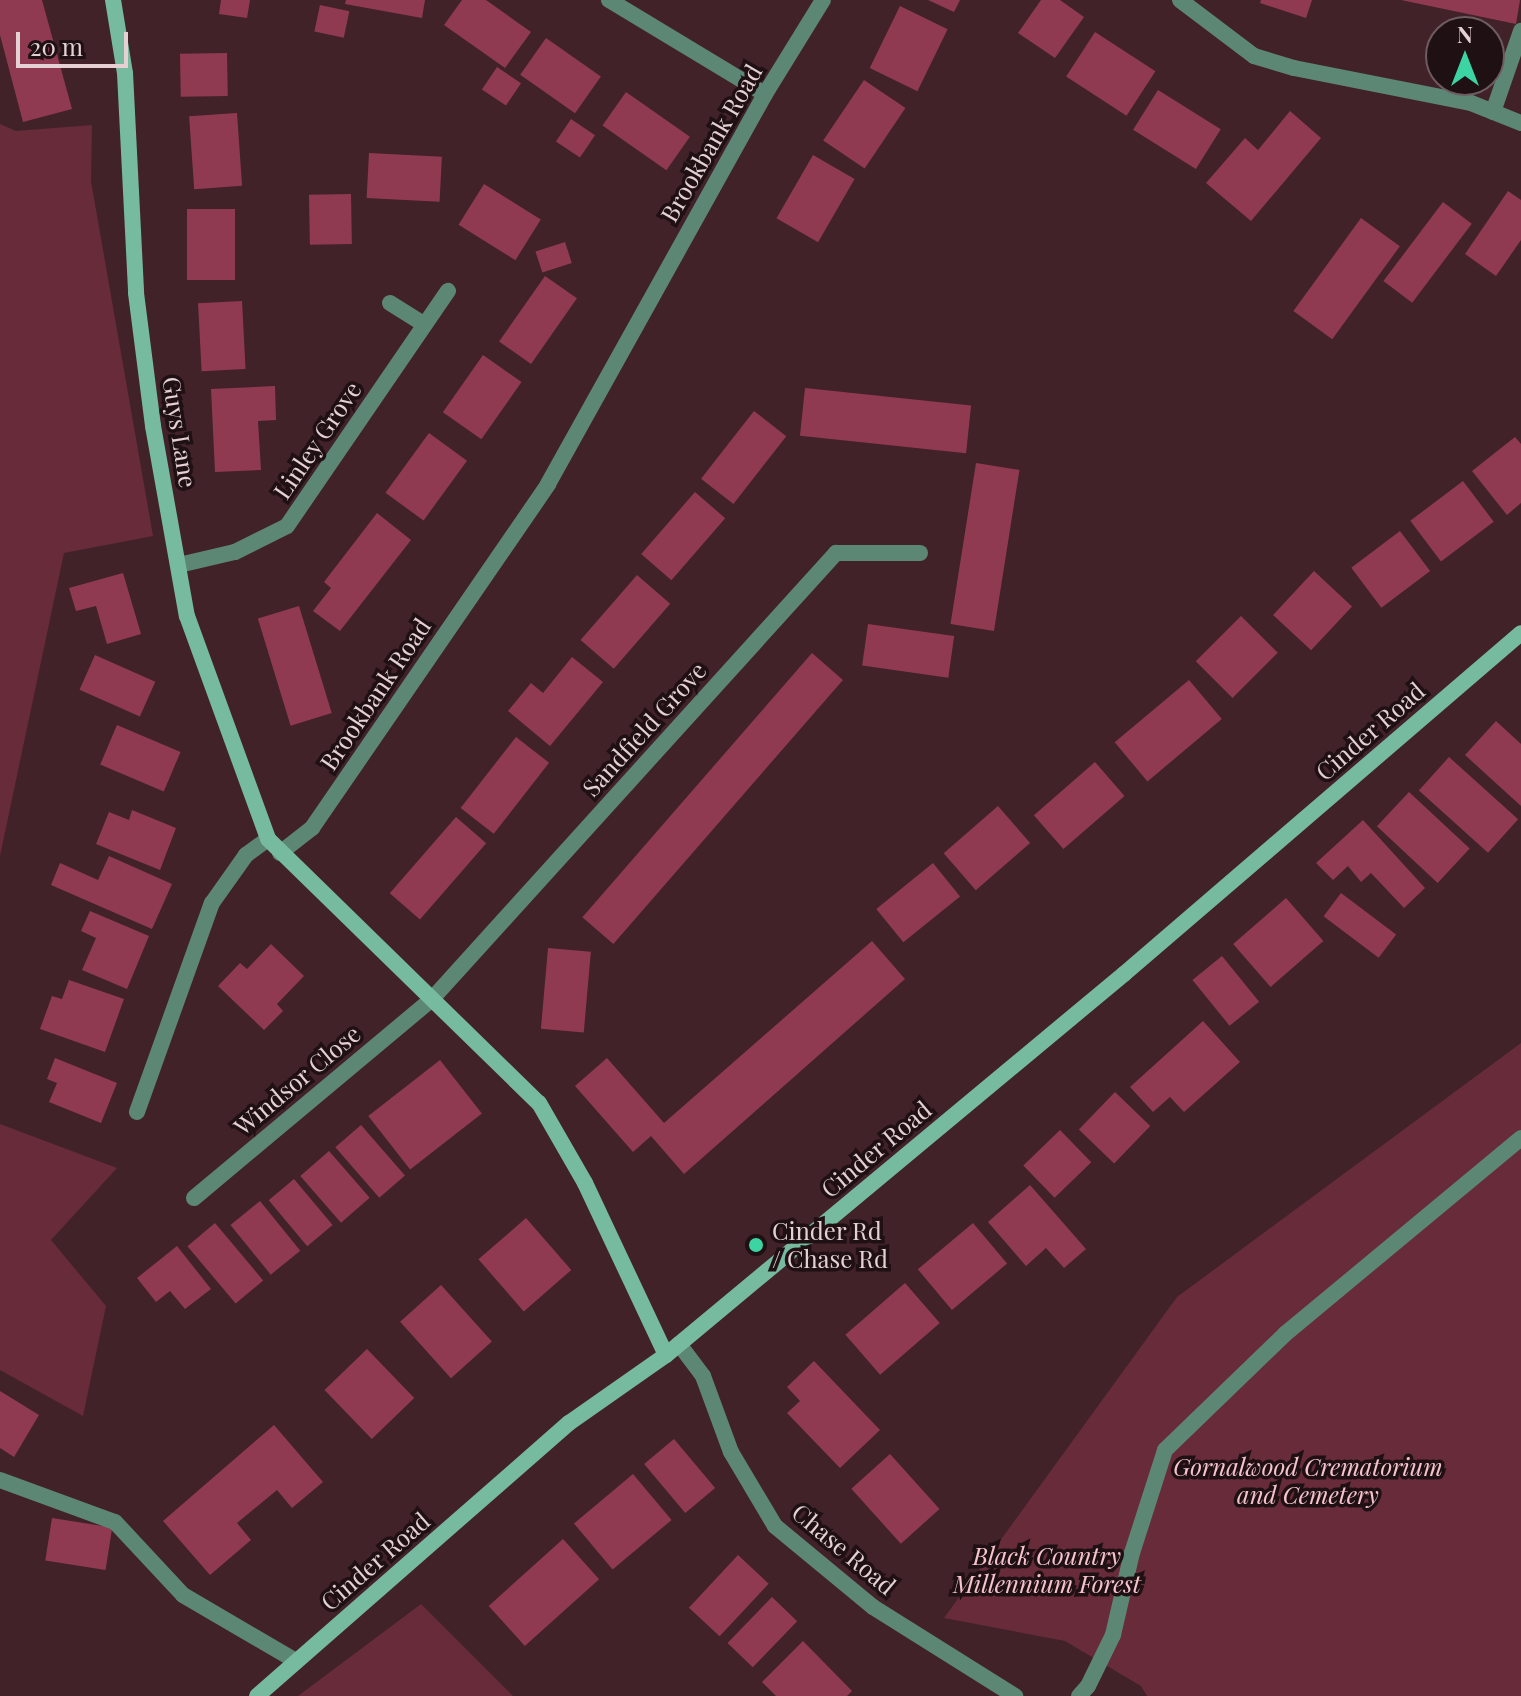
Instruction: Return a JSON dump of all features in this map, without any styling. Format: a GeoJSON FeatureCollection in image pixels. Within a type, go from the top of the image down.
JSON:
{"type":"FeatureCollection","features":[{"type":"Feature","properties":{"kind":"main road","name":"Guys Lane"},"geometry":{"type":"LineString","coordinates":[[113,0],[125,73],[136,293],[153,426],[187,616],[268,839],[280,853]]}},
{"type":"Feature","properties":{"kind":"main road","name":"Cinder Road"},"geometry":{"type":"LineString","coordinates":[[257,1696],[569,1423],[666,1355],[1124,974],[1521,633]]}},
{"type":"Feature","properties":{"kind":"main road"},"geometry":{"type":"LineString","coordinates":[[280,853],[539,1103],[585,1183],[666,1355]]}},
{"type":"Feature","properties":{"kind":"street"},"geometry":{"type":"LineString","coordinates":[[609,0],[765,94]]}},
{"type":"Feature","properties":{"kind":"street","name":"Brookbank Road"},"geometry":{"type":"LineString","coordinates":[[280,853],[312,828],[548,484],[765,94],[823,0]]}},
{"type":"Feature","properties":{"kind":"street"},"geometry":{"type":"LineString","coordinates":[[1180,0],[1254,56],[1294,68],[1471,103],[1521,123]]}},
{"type":"Feature","properties":{"kind":"street"},"geometry":{"type":"LineString","coordinates":[[1493,112],[1521,31]]}},
{"type":"Feature","properties":{"kind":"street","name":"Linley Grove"},"geometry":{"type":"LineString","coordinates":[[179,565],[235,552],[287,526],[448,291]]}},
{"type":"Feature","properties":{"kind":"street"},"geometry":{"type":"LineString","coordinates":[[390,303],[424,324]]}},
{"type":"Feature","properties":{"kind":"street","name":"Sandfield Grove"},"geometry":{"type":"LineString","coordinates":[[432,999],[836,553],[920,553]]}},
{"type":"Feature","properties":{"kind":"street"},"geometry":{"type":"LineString","coordinates":[[137,1112],[212,903],[246,855],[268,839]]}},
{"type":"Feature","properties":{"kind":"street","name":"Windsor Close"},"geometry":{"type":"LineString","coordinates":[[194,1198],[432,999]]}},
{"type":"Feature","properties":{"kind":"street"},"geometry":{"type":"LineString","coordinates":[[1079,1696],[1088,1686],[1113,1635],[1132,1553],[1165,1450],[1285,1334],[1521,1138]]}},
{"type":"Feature","properties":{"kind":"street","name":"Chase Road"},"geometry":{"type":"LineString","coordinates":[[679,1344],[703,1376],[731,1452],[775,1526],[873,1607],[1015,1696]]}},
{"type":"Feature","properties":{"kind":"street"},"geometry":{"type":"LineString","coordinates":[[0,1480],[115,1522],[183,1595],[296,1661]]}},
{"type":"Feature","properties":{"kind":"green space"},"geometry":{"type":"Polygon","coordinates":[[[0,124],[16,131],[92,125],[91,181],[153,536],[64,553],[0,856],[0,124]]]}},
{"type":"Feature","properties":{"kind":"green space","name":"Gornalwood Crematorium and Cemetery"},"geometry":{"type":"Polygon","coordinates":[[[1521,1043],[1521,1696],[1147,1696],[1141,1686],[1065,1641],[944,1618],[1177,1297],[1521,1043]]]}},
{"type":"Feature","properties":{"kind":"green space"},"geometry":{"type":"Polygon","coordinates":[[[0,1124],[117,1168],[51,1240],[106,1306],[83,1416],[0,1370],[0,1124]]]}},
{"type":"Feature","properties":{"kind":"green space"},"geometry":{"type":"Polygon","coordinates":[[[421,1604],[513,1696],[298,1696],[421,1604]]]}},
{"type":"Feature","properties":{"kind":"building"},"geometry":{"type":"Polygon","coordinates":[[[0,0],[42,0],[72,109],[23,122],[0,35],[0,0]]]}},
{"type":"Feature","properties":{"kind":"building"},"geometry":{"type":"Polygon","coordinates":[[[221,0],[250,0],[247,18],[219,14],[221,0]]]}},
{"type":"Feature","properties":{"kind":"building"},"geometry":{"type":"Polygon","coordinates":[[[346,0],[425,0],[422,18],[345,4],[346,0]]]}},
{"type":"Feature","properties":{"kind":"building"},"geometry":{"type":"Polygon","coordinates":[[[462,0],[486,0],[531,32],[505,68],[444,25],[462,0]]]}},
{"type":"Feature","properties":{"kind":"building"},"geometry":{"type":"Polygon","coordinates":[[[928,0],[960,0],[954,12],[928,0]]]}},
{"type":"Feature","properties":{"kind":"building"},"geometry":{"type":"Polygon","coordinates":[[[1041,0],[1060,0],[1084,17],[1055,58],[1018,33],[1041,0]]]}},
{"type":"Feature","properties":{"kind":"building"},"geometry":{"type":"Polygon","coordinates":[[[1261,0],[1312,0],[1306,18],[1260,3],[1261,0]]]}},
{"type":"Feature","properties":{"kind":"building"},"geometry":{"type":"Polygon","coordinates":[[[1401,0],[1520,0],[1516,24],[1505,22],[1505,16],[1478,16],[1401,0]]]}},
{"type":"Feature","properties":{"kind":"building"},"geometry":{"type":"Polygon","coordinates":[[[320,5],[349,11],[344,38],[314,31],[320,5]]]}},
{"type":"Feature","properties":{"kind":"building"},"geometry":{"type":"Polygon","coordinates":[[[900,6],[948,29],[917,91],[870,68],[900,6]]]}},
{"type":"Feature","properties":{"kind":"building"},"geometry":{"type":"Polygon","coordinates":[[[1095,32],[1155,71],[1127,116],[1066,76],[1095,32]]]}},
{"type":"Feature","properties":{"kind":"building"},"geometry":{"type":"Polygon","coordinates":[[[546,38],[601,76],[575,113],[520,75],[546,38]]]}},
{"type":"Feature","properties":{"kind":"building"},"geometry":{"type":"Polygon","coordinates":[[[227,53],[228,96],[181,97],[180,54],[227,53]]]}},
{"type":"Feature","properties":{"kind":"building"},"geometry":{"type":"Polygon","coordinates":[[[497,67],[521,83],[506,106],[482,89],[497,67]]]}},
{"type":"Feature","properties":{"kind":"building"},"geometry":{"type":"Polygon","coordinates":[[[864,80],[905,108],[865,168],[823,141],[864,80]]]}},
{"type":"Feature","properties":{"kind":"building"},"geometry":{"type":"Polygon","coordinates":[[[1158,90],[1221,129],[1196,169],[1133,130],[1158,90]]]}},
{"type":"Feature","properties":{"kind":"building"},"geometry":{"type":"Polygon","coordinates":[[[626,92],[690,137],[666,170],[602,126],[626,92]]]}},
{"type":"Feature","properties":{"kind":"building"},"geometry":{"type":"Polygon","coordinates":[[[1290,111],[1321,138],[1251,221],[1206,183],[1245,138],[1258,150],[1290,111]]]}},
{"type":"Feature","properties":{"kind":"building"},"geometry":{"type":"Polygon","coordinates":[[[237,113],[242,186],[194,189],[189,116],[237,113]]]}},
{"type":"Feature","properties":{"kind":"building"},"geometry":{"type":"Polygon","coordinates":[[[571,119],[595,135],[580,158],[556,141],[571,119]]]}},
{"type":"Feature","properties":{"kind":"building"},"geometry":{"type":"Polygon","coordinates":[[[369,153],[442,157],[440,202],[367,198],[369,153]]]}},
{"type":"Feature","properties":{"kind":"building"},"geometry":{"type":"Polygon","coordinates":[[[813,155],[855,179],[818,242],[776,218],[813,155]]]}},
{"type":"Feature","properties":{"kind":"building"},"geometry":{"type":"Polygon","coordinates":[[[484,184],[541,220],[515,260],[459,225],[484,184]]]}},
{"type":"Feature","properties":{"kind":"building"},"geometry":{"type":"Polygon","coordinates":[[[1508,191],[1521,200],[1521,240],[1496,276],[1465,254],[1508,191]]]}},
{"type":"Feature","properties":{"kind":"building"},"geometry":{"type":"Polygon","coordinates":[[[351,194],[352,244],[310,245],[309,195],[351,194]]]}},
{"type":"Feature","properties":{"kind":"building"},"geometry":{"type":"Polygon","coordinates":[[[1443,202],[1472,224],[1412,303],[1383,281],[1443,202]]]}},
{"type":"Feature","properties":{"kind":"building"},"geometry":{"type":"Polygon","coordinates":[[[187,209],[235,209],[235,280],[187,280],[187,209]]]}},
{"type":"Feature","properties":{"kind":"building"},"geometry":{"type":"Polygon","coordinates":[[[1361,218],[1400,246],[1332,339],[1293,311],[1361,218]]]}},
{"type":"Feature","properties":{"kind":"building"},"geometry":{"type":"Polygon","coordinates":[[[565,242],[572,263],[542,273],[536,252],[565,242]]]}},
{"type":"Feature","properties":{"kind":"building"},"geometry":{"type":"Polygon","coordinates":[[[545,276],[577,298],[531,364],[499,342],[545,276]]]}},
{"type":"Feature","properties":{"kind":"building"},"geometry":{"type":"Polygon","coordinates":[[[242,301],[246,369],[202,371],[198,303],[242,301]]]}},
{"type":"Feature","properties":{"kind":"building"},"geometry":{"type":"Polygon","coordinates":[[[483,355],[522,382],[481,439],[443,412],[483,355]]]}},
{"type":"Feature","properties":{"kind":"building"},"geometry":{"type":"Polygon","coordinates":[[[275,386],[276,420],[258,421],[261,470],[215,472],[211,389],[275,386]]]}},
{"type":"Feature","properties":{"kind":"building"},"geometry":{"type":"Polygon","coordinates":[[[805,388],[971,405],[966,453],[800,436],[805,388]]]}},
{"type":"Feature","properties":{"kind":"building"},"geometry":{"type":"Polygon","coordinates":[[[754,411],[786,436],[733,504],[701,479],[754,411]]]}},
{"type":"Feature","properties":{"kind":"building"},"geometry":{"type":"Polygon","coordinates":[[[429,433],[467,461],[424,520],[386,493],[429,433]]]}},
{"type":"Feature","properties":{"kind":"building"},"geometry":{"type":"Polygon","coordinates":[[[1515,437],[1521,444],[1521,503],[1507,515],[1472,471],[1515,437]]]}},
{"type":"Feature","properties":{"kind":"building"},"geometry":{"type":"Polygon","coordinates":[[[976,463],[1019,470],[994,631],[951,624],[976,463]]]}},
{"type":"Feature","properties":{"kind":"building"},"geometry":{"type":"Polygon","coordinates":[[[1463,481],[1494,522],[1441,561],[1410,521],[1463,481]]]}},
{"type":"Feature","properties":{"kind":"building"},"geometry":{"type":"Polygon","coordinates":[[[695,492],[725,518],[671,580],[641,554],[695,492]]]}},
{"type":"Feature","properties":{"kind":"building"},"geometry":{"type":"Polygon","coordinates":[[[377,513],[411,540],[340,631],[313,611],[331,588],[324,582],[377,513]]]}},
{"type":"Feature","properties":{"kind":"building"},"geometry":{"type":"Polygon","coordinates":[[[1400,531],[1430,571],[1381,608],[1351,568],[1400,531]]]}},
{"type":"Feature","properties":{"kind":"building"},"geometry":{"type":"Polygon","coordinates":[[[1314,571],[1352,606],[1311,650],[1273,615],[1314,571]]]}},
{"type":"Feature","properties":{"kind":"building"},"geometry":{"type":"Polygon","coordinates":[[[123,573],[141,634],[107,644],[96,606],[76,611],[69,588],[123,573]]]}},
{"type":"Feature","properties":{"kind":"building"},"geometry":{"type":"Polygon","coordinates":[[[637,575],[670,604],[614,669],[581,640],[637,575]]]}},
{"type":"Feature","properties":{"kind":"building"},"geometry":{"type":"Polygon","coordinates":[[[299,606],[332,713],[291,726],[258,619],[299,606]]]}},
{"type":"Feature","properties":{"kind":"building"},"geometry":{"type":"Polygon","coordinates":[[[1241,616],[1278,653],[1233,698],[1196,661],[1241,616]]]}},
{"type":"Feature","properties":{"kind":"building"},"geometry":{"type":"Polygon","coordinates":[[[868,624],[954,636],[948,678],[862,666],[868,624]]]}},
{"type":"Feature","properties":{"kind":"building"},"geometry":{"type":"Polygon","coordinates":[[[812,653],[843,680],[613,944],[582,917],[812,653]]]}},
{"type":"Feature","properties":{"kind":"building"},"geometry":{"type":"Polygon","coordinates":[[[95,655],[155,682],[140,717],[80,690],[95,655]]]}},
{"type":"Feature","properties":{"kind":"building"},"geometry":{"type":"Polygon","coordinates":[[[572,657],[603,682],[550,746],[508,711],[531,683],[543,693],[572,657]]]}},
{"type":"Feature","properties":{"kind":"building"},"geometry":{"type":"Polygon","coordinates":[[[1189,680],[1222,719],[1147,781],[1115,742],[1189,680]]]}},
{"type":"Feature","properties":{"kind":"building"},"geometry":{"type":"Polygon","coordinates":[[[1496,721],[1521,744],[1521,806],[1465,755],[1496,721]]]}},
{"type":"Feature","properties":{"kind":"building"},"geometry":{"type":"Polygon","coordinates":[[[117,725],[181,752],[164,792],[100,765],[117,725]]]}},
{"type":"Feature","properties":{"kind":"building"},"geometry":{"type":"Polygon","coordinates":[[[516,737],[549,763],[494,834],[461,808],[516,737]]]}},
{"type":"Feature","properties":{"kind":"building"},"geometry":{"type":"Polygon","coordinates":[[[1449,757],[1518,819],[1488,853],[1419,790],[1449,757]]]}},
{"type":"Feature","properties":{"kind":"building"},"geometry":{"type":"Polygon","coordinates":[[[1095,762],[1125,796],[1063,849],[1034,815],[1095,762]]]}},
{"type":"Feature","properties":{"kind":"building"},"geometry":{"type":"Polygon","coordinates":[[[1409,792],[1470,849],[1438,883],[1377,826],[1409,792]]]}},
{"type":"Feature","properties":{"kind":"building"},"geometry":{"type":"Polygon","coordinates":[[[998,806],[1030,843],[976,890],[944,853],[998,806]]]}},
{"type":"Feature","properties":{"kind":"building"},"geometry":{"type":"Polygon","coordinates":[[[132,810],[176,828],[160,870],[96,844],[109,812],[129,820],[132,810]]]}},
{"type":"Feature","properties":{"kind":"building"},"geometry":{"type":"Polygon","coordinates":[[[456,817],[486,843],[420,919],[390,893],[456,817]]]}},
{"type":"Feature","properties":{"kind":"building"},"geometry":{"type":"Polygon","coordinates":[[[1363,820],[1425,888],[1404,908],[1371,873],[1361,882],[1348,866],[1333,880],[1316,863],[1363,820]]]}},
{"type":"Feature","properties":{"kind":"building"},"geometry":{"type":"Polygon","coordinates":[[[109,856],[172,884],[152,929],[51,885],[60,863],[98,880],[109,856]]]}},
{"type":"Feature","properties":{"kind":"building"},"geometry":{"type":"Polygon","coordinates":[[[933,863],[960,896],[903,942],[876,909],[933,863]]]}},
{"type":"Feature","properties":{"kind":"building"},"geometry":{"type":"Polygon","coordinates":[[[1341,893],[1396,935],[1379,958],[1324,916],[1341,893]]]}},
{"type":"Feature","properties":{"kind":"building"},"geometry":{"type":"Polygon","coordinates":[[[1286,898],[1323,941],[1271,987],[1233,944],[1286,898]]]}},
{"type":"Feature","properties":{"kind":"building"},"geometry":{"type":"Polygon","coordinates":[[[90,911],[149,936],[127,989],[82,970],[96,938],[81,931],[90,911]]]}},
{"type":"Feature","properties":{"kind":"building"},"geometry":{"type":"Polygon","coordinates":[[[872,941],[905,979],[684,1174],[651,1136],[633,1152],[575,1086],[607,1058],[664,1123],[872,941]]]}},
{"type":"Feature","properties":{"kind":"building"},"geometry":{"type":"Polygon","coordinates":[[[271,944],[304,976],[277,1004],[283,1011],[264,1030],[218,986],[240,963],[247,969],[271,944]]]}},
{"type":"Feature","properties":{"kind":"building"},"geometry":{"type":"Polygon","coordinates":[[[548,948],[591,952],[584,1032],[541,1029],[548,948]]]}},
{"type":"Feature","properties":{"kind":"building"},"geometry":{"type":"Polygon","coordinates":[[[1222,956],[1259,1002],[1230,1026],[1192,980],[1222,956]]]}},
{"type":"Feature","properties":{"kind":"building"},"geometry":{"type":"Polygon","coordinates":[[[69,980],[124,999],[105,1052],[40,1029],[52,996],[62,999],[69,980]]]}},
{"type":"Feature","properties":{"kind":"building"},"geometry":{"type":"Polygon","coordinates":[[[1203,1021],[1240,1062],[1184,1112],[1170,1097],[1153,1112],[1130,1087],[1203,1021]]]}},
{"type":"Feature","properties":{"kind":"building"},"geometry":{"type":"Polygon","coordinates":[[[55,1058],[117,1083],[101,1123],[49,1102],[57,1083],[47,1079],[55,1058]]]}},
{"type":"Feature","properties":{"kind":"building"},"geometry":{"type":"Polygon","coordinates":[[[440,1060],[482,1114],[410,1170],[368,1116],[440,1060]]]}},
{"type":"Feature","properties":{"kind":"building"},"geometry":{"type":"Polygon","coordinates":[[[1115,1092],[1150,1126],[1114,1163],[1079,1129],[1115,1092]]]}},
{"type":"Feature","properties":{"kind":"building"},"geometry":{"type":"Polygon","coordinates":[[[361,1125],[405,1176],[379,1198],[335,1147],[361,1125]]]}},
{"type":"Feature","properties":{"kind":"building"},"geometry":{"type":"Polygon","coordinates":[[[1060,1130],[1091,1162],[1055,1198],[1023,1165],[1060,1130]]]}},
{"type":"Feature","properties":{"kind":"building"},"geometry":{"type":"Polygon","coordinates":[[[329,1151],[370,1198],[341,1223],[300,1176],[329,1151]]]}},
{"type":"Feature","properties":{"kind":"building"},"geometry":{"type":"Polygon","coordinates":[[[294,1179],[333,1225],[307,1246],[269,1200],[294,1179]]]}},
{"type":"Feature","properties":{"kind":"building"},"geometry":{"type":"Polygon","coordinates":[[[1030,1185],[1086,1249],[1064,1268],[1046,1248],[1026,1266],[988,1222],[1030,1185]]]}},
{"type":"Feature","properties":{"kind":"building"},"geometry":{"type":"Polygon","coordinates":[[[260,1201],[300,1251],[271,1275],[230,1225],[260,1201]]]}},
{"type":"Feature","properties":{"kind":"building"},"geometry":{"type":"Polygon","coordinates":[[[526,1218],[571,1270],[524,1311],[478,1259],[526,1218]]]}},
{"type":"Feature","properties":{"kind":"building"},"geometry":{"type":"Polygon","coordinates":[[[215,1223],[263,1280],[236,1304],[187,1246],[215,1223]]]}},
{"type":"Feature","properties":{"kind":"building"},"geometry":{"type":"Polygon","coordinates":[[[973,1223],[1007,1264],[952,1310],[918,1269],[973,1223]]]}},
{"type":"Feature","properties":{"kind":"building"},"geometry":{"type":"Polygon","coordinates":[[[177,1246],[211,1289],[185,1309],[170,1291],[156,1302],[137,1278],[177,1246]]]}},
{"type":"Feature","properties":{"kind":"building"},"geometry":{"type":"Polygon","coordinates":[[[905,1283],[940,1323],[880,1375],[845,1335],[905,1283]]]}},
{"type":"Feature","properties":{"kind":"building"},"geometry":{"type":"Polygon","coordinates":[[[441,1285],[492,1341],[451,1378],[400,1322],[441,1285]]]}},
{"type":"Feature","properties":{"kind":"building"},"geometry":{"type":"Polygon","coordinates":[[[367,1349],[414,1398],[372,1439],[325,1390],[367,1349]]]}},
{"type":"Feature","properties":{"kind":"building"},"geometry":{"type":"Polygon","coordinates":[[[814,1361],[880,1430],[840,1468],[787,1413],[800,1401],[787,1387],[814,1361]]]}},
{"type":"Feature","properties":{"kind":"building"},"geometry":{"type":"Polygon","coordinates":[[[0,1391],[39,1415],[14,1457],[0,1448],[0,1391]]]}},
{"type":"Feature","properties":{"kind":"building"},"geometry":{"type":"Polygon","coordinates":[[[274,1425],[323,1482],[292,1508],[277,1490],[237,1523],[251,1540],[210,1575],[163,1521],[274,1425]]]}},
{"type":"Feature","properties":{"kind":"building"},"geometry":{"type":"Polygon","coordinates":[[[674,1439],[715,1488],[685,1513],[644,1464],[674,1439]]]}},
{"type":"Feature","properties":{"kind":"building"},"geometry":{"type":"Polygon","coordinates":[[[890,1454],[940,1509],[901,1544],[851,1489],[890,1454]]]}},
{"type":"Feature","properties":{"kind":"building"},"geometry":{"type":"Polygon","coordinates":[[[633,1474],[672,1520],[613,1569],[574,1523],[633,1474]]]}},
{"type":"Feature","properties":{"kind":"building"},"geometry":{"type":"Polygon","coordinates":[[[52,1518],[112,1528],[106,1570],[45,1560],[52,1518]]]}},
{"type":"Feature","properties":{"kind":"building"},"geometry":{"type":"Polygon","coordinates":[[[563,1539],[599,1579],[525,1646],[489,1606],[563,1539]]]}},
{"type":"Feature","properties":{"kind":"building"},"geometry":{"type":"Polygon","coordinates":[[[738,1555],[769,1584],[720,1636],[689,1608],[738,1555]]]}},
{"type":"Feature","properties":{"kind":"building"},"geometry":{"type":"Polygon","coordinates":[[[772,1597],[797,1621],[753,1667],[728,1643],[772,1597]]]}},
{"type":"Feature","properties":{"kind":"building"},"geometry":{"type":"Polygon","coordinates":[[[803,1641],[852,1691],[847,1696],[776,1696],[762,1682],[803,1641]]]}},
{"type":"Feature","properties":{"kind":"place","name":"Cinder Rd / Chase Rd"},"geometry":{"type":"Point","coordinates":[756,1245]}},
{"type":"Feature","properties":{"kind":"park label","name":"Black Country Millennium Forest"},"geometry":{"type":"Point","coordinates":[1047,1570]}}]}
